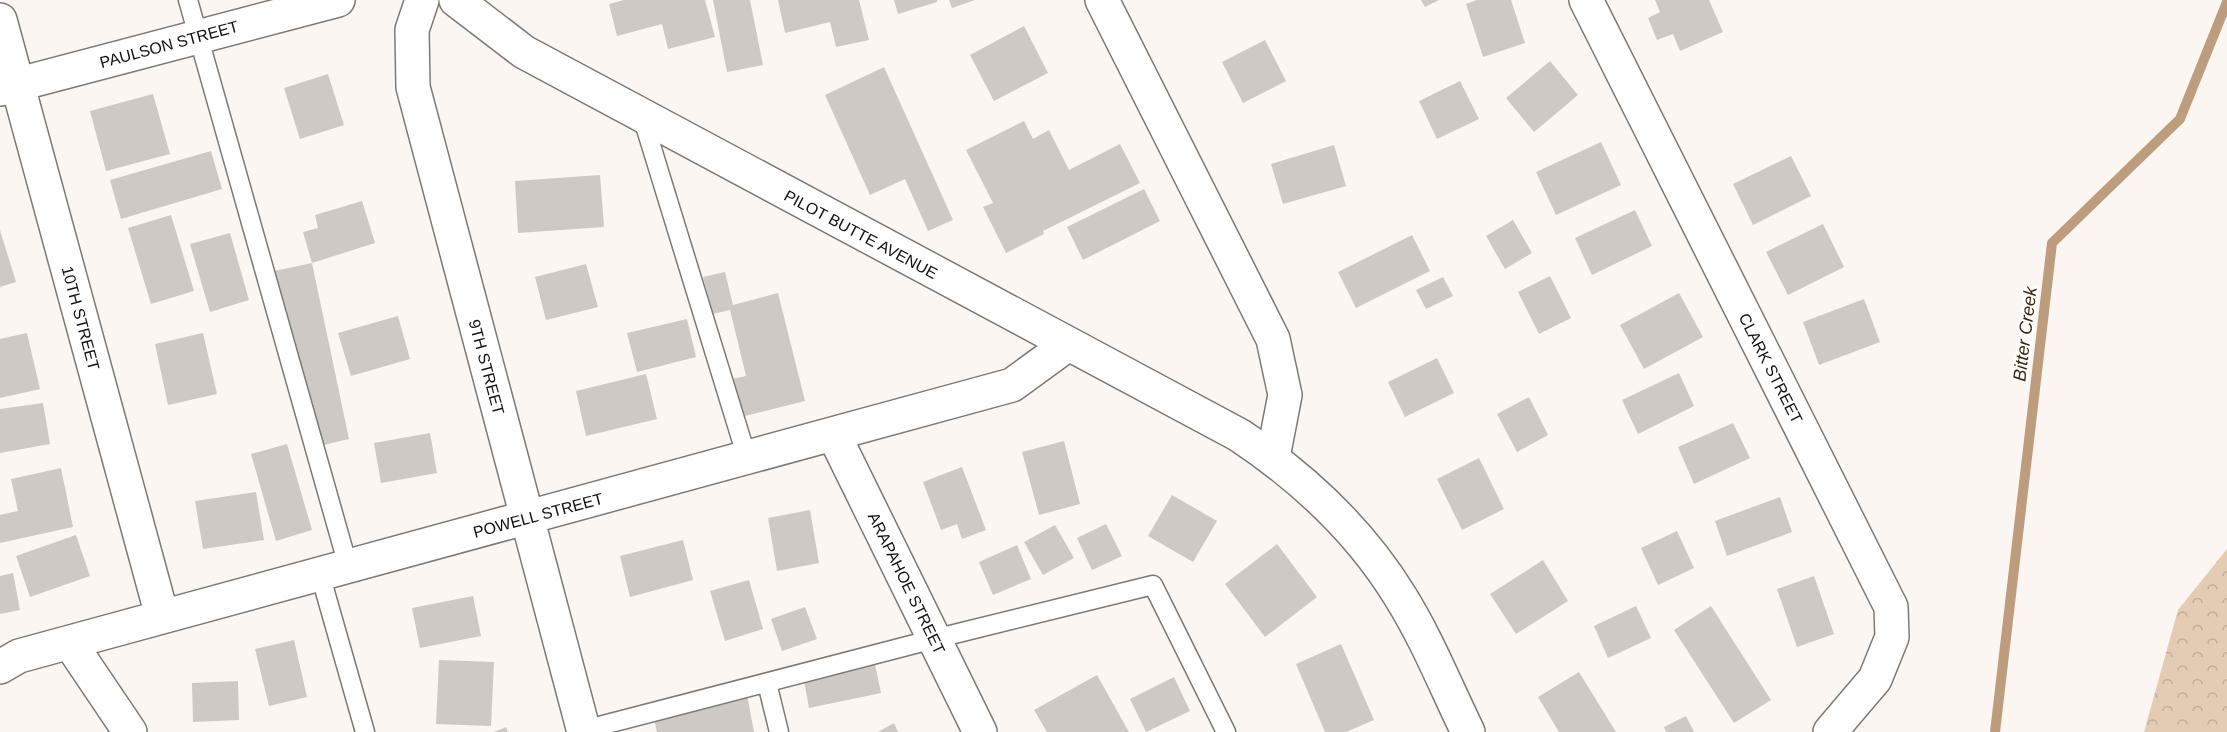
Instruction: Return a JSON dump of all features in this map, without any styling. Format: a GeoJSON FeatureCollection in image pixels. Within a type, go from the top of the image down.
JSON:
{"type":"FeatureCollection","features":[{"type":"Feature","properties":{"kind":"street","name":"PAULSON STREET"},"geometry":{"type":"LineString","coordinates":[[9,86],[338,0]]}},
{"type":"Feature","properties":{"kind":"street","name":"9TH STREET"},"geometry":{"type":"LineString","coordinates":[[422,0],[412,30],[413,87],[584,731]]}},
{"type":"Feature","properties":{"kind":"street","name":"PILOT BUTTE AVENUE"},"geometry":{"type":"LineString","coordinates":[[456,0],[524,52],[1067,345],[1239,435],[1273,457],[1345,522],[1400,596],[1468,732]]}},
{"type":"Feature","properties":{"kind":"street"},"geometry":{"type":"LineString","coordinates":[[1102,0],[1274,339],[1285,395],[1273,457]]}},
{"type":"Feature","properties":{"kind":"street","name":"CLARK STREET"},"geometry":{"type":"LineString","coordinates":[[1586,0],[1891,607],[1892,637],[1875,679],[1830,732]]}},
{"type":"Feature","properties":{"kind":"street","name":"10TH STREET"},"geometry":{"type":"LineString","coordinates":[[0,20],[9,86],[162,616]]}},
{"type":"Feature","properties":{"kind":"street","name":"POWELL STREET"},"geometry":{"type":"LineString","coordinates":[[0,667],[19,656],[162,616],[1012,385],[1067,345]]}},
{"type":"Feature","properties":{"kind":"street","name":"ARAPAHOE STREET"},"geometry":{"type":"LineString","coordinates":[[834,435],[980,732]]}},
{"type":"Feature","properties":{"kind":"street"},"geometry":{"type":"LineString","coordinates":[[70,643],[129,732]]}},
{"type":"Feature","properties":{"kind":"lane"},"geometry":{"type":"LineString","coordinates":[[188,0],[334,570],[365,732]]}},
{"type":"Feature","properties":{"kind":"lane"},"geometry":{"type":"LineString","coordinates":[[642,115],[747,458]]}},
{"type":"Feature","properties":{"kind":"lane"},"geometry":{"type":"LineString","coordinates":[[584,731],[934,639],[1153,585],[1226,732]]}},
{"type":"Feature","properties":{"kind":"lane"},"geometry":{"type":"LineString","coordinates":[[767,683],[779,732]]}},
{"type":"Feature","properties":{"kind":"green space"},"geometry":{"type":"Polygon","coordinates":[[[2227,549],[2227,732],[2144,732],[2178,610],[2227,549]]]}},
{"type":"Feature","properties":{"kind":"building"},"geometry":{"type":"Polygon","coordinates":[[[624,0],[705,0],[715,37],[668,49],[662,24],[617,36],[609,4],[624,0]]]}},
{"type":"Feature","properties":{"kind":"building"},"geometry":{"type":"Polygon","coordinates":[[[713,0],[750,0],[763,65],[727,72],[713,0]]]}},
{"type":"Feature","properties":{"kind":"building"},"geometry":{"type":"Polygon","coordinates":[[[778,0],[859,0],[869,40],[836,47],[830,22],[785,33],[778,0]]]}},
{"type":"Feature","properties":{"kind":"building"},"geometry":{"type":"Polygon","coordinates":[[[894,0],[937,0],[937,2],[898,14],[894,0]]]}},
{"type":"Feature","properties":{"kind":"building"},"geometry":{"type":"Polygon","coordinates":[[[949,0],[975,0],[952,8],[949,0]]]}},
{"type":"Feature","properties":{"kind":"building"},"geometry":{"type":"Polygon","coordinates":[[[1421,0],[1439,0],[1425,7],[1421,0]]]}},
{"type":"Feature","properties":{"kind":"building"},"geometry":{"type":"Polygon","coordinates":[[[1477,0],[1511,0],[1525,43],[1483,57],[1466,4],[1477,0]]]}},
{"type":"Feature","properties":{"kind":"building"},"geometry":{"type":"Polygon","coordinates":[[[1655,0],[1709,0],[1723,32],[1680,51],[1673,34],[1657,40],[1648,18],[1660,12],[1655,0]]]}},
{"type":"Feature","properties":{"kind":"building"},"geometry":{"type":"Polygon","coordinates":[[[1024,26],[1048,73],[994,101],[970,55],[1024,26]]]}},
{"type":"Feature","properties":{"kind":"building"},"geometry":{"type":"Polygon","coordinates":[[[1265,40],[1286,81],[1243,103],[1222,62],[1265,40]]]}},
{"type":"Feature","properties":{"kind":"building"},"geometry":{"type":"Polygon","coordinates":[[[1550,61],[1578,95],[1534,132],[1506,98],[1550,61]]]}},
{"type":"Feature","properties":{"kind":"building"},"geometry":{"type":"Polygon","coordinates":[[[884,67],[953,220],[928,231],[905,179],[870,195],[825,95],[884,67]]]}},
{"type":"Feature","properties":{"kind":"building"},"geometry":{"type":"Polygon","coordinates":[[[328,74],[344,125],[300,139],[284,88],[328,74]]]}},
{"type":"Feature","properties":{"kind":"building"},"geometry":{"type":"Polygon","coordinates":[[[1460,81],[1479,119],[1437,139],[1419,101],[1460,81]]]}},
{"type":"Feature","properties":{"kind":"building"},"geometry":{"type":"Polygon","coordinates":[[[153,94],[170,154],[106,171],[90,111],[153,94]]]}},
{"type":"Feature","properties":{"kind":"building"},"geometry":{"type":"Polygon","coordinates":[[[1024,121],[1033,139],[1049,130],[1069,170],[1120,144],[1140,183],[1043,231],[1044,234],[1006,253],[983,207],[993,203],[966,150],[1024,121]]]}},
{"type":"Feature","properties":{"kind":"building"},"geometry":{"type":"Polygon","coordinates":[[[1601,142],[1621,185],[1556,215],[1536,172],[1601,142]]]}},
{"type":"Feature","properties":{"kind":"building"},"geometry":{"type":"Polygon","coordinates":[[[1334,145],[1346,186],[1283,204],[1271,164],[1334,145]]]}},
{"type":"Feature","properties":{"kind":"building"},"geometry":{"type":"Polygon","coordinates":[[[211,151],[222,189],[121,219],[110,180],[211,151]]]}},
{"type":"Feature","properties":{"kind":"building"},"geometry":{"type":"Polygon","coordinates":[[[1791,156],[1811,196],[1753,225],[1733,184],[1791,156]]]}},
{"type":"Feature","properties":{"kind":"building"},"geometry":{"type":"Polygon","coordinates":[[[600,175],[604,227],[518,233],[515,181],[600,175]]]}},
{"type":"Feature","properties":{"kind":"building"},"geometry":{"type":"Polygon","coordinates":[[[1144,189],[1160,221],[1083,260],[1067,227],[1144,189]]]}},
{"type":"Feature","properties":{"kind":"building"},"geometry":{"type":"Polygon","coordinates":[[[362,201],[375,243],[312,263],[303,232],[318,228],[315,215],[362,201]]]}},
{"type":"Feature","properties":{"kind":"building"},"geometry":{"type":"Polygon","coordinates":[[[1635,210],[1652,246],[1592,275],[1575,238],[1635,210]]]}},
{"type":"Feature","properties":{"kind":"building"},"geometry":{"type":"Polygon","coordinates":[[[171,215],[194,291],[151,304],[128,228],[171,215]]]}},
{"type":"Feature","properties":{"kind":"building"},"geometry":{"type":"Polygon","coordinates":[[[1513,220],[1532,253],[1505,269],[1486,236],[1513,220]]]}},
{"type":"Feature","properties":{"kind":"building"},"geometry":{"type":"Polygon","coordinates":[[[1823,224],[1844,267],[1788,295],[1766,252],[1823,224]]]}},
{"type":"Feature","properties":{"kind":"building"},"geometry":{"type":"Polygon","coordinates":[[[0,230],[16,282],[0,287],[0,230]]]}},
{"type":"Feature","properties":{"kind":"building"},"geometry":{"type":"Polygon","coordinates":[[[230,233],[249,300],[210,312],[190,244],[230,233]]]}},
{"type":"Feature","properties":{"kind":"building"},"geometry":{"type":"Polygon","coordinates":[[[1412,235],[1430,271],[1356,308],[1338,272],[1412,235]]]}},
{"type":"Feature","properties":{"kind":"building"},"geometry":{"type":"Polygon","coordinates":[[[312,263],[349,439],[311,448],[274,271],[312,263]]]}},
{"type":"Feature","properties":{"kind":"building"},"geometry":{"type":"Polygon","coordinates":[[[586,264],[598,307],[546,320],[535,277],[586,264]]]}},
{"type":"Feature","properties":{"kind":"building"},"geometry":{"type":"Polygon","coordinates":[[[725,272],[733,305],[778,293],[805,401],[741,417],[731,379],[746,376],[730,310],[713,314],[703,277],[725,272]]]}},
{"type":"Feature","properties":{"kind":"building"},"geometry":{"type":"Polygon","coordinates":[[[1550,276],[1571,318],[1539,334],[1518,292],[1550,276]]]}},
{"type":"Feature","properties":{"kind":"building"},"geometry":{"type":"Polygon","coordinates":[[[1443,277],[1453,296],[1426,309],[1416,290],[1443,277]]]}},
{"type":"Feature","properties":{"kind":"building"},"geometry":{"type":"Polygon","coordinates":[[[1679,293],[1703,337],[1644,369],[1620,325],[1679,293]]]}},
{"type":"Feature","properties":{"kind":"building"},"geometry":{"type":"Polygon","coordinates":[[[1864,299],[1880,342],[1819,365],[1803,322],[1864,299]]]}},
{"type":"Feature","properties":{"kind":"building"},"geometry":{"type":"Polygon","coordinates":[[[398,316],[410,359],[351,376],[338,333],[398,316]]]}},
{"type":"Feature","properties":{"kind":"building"},"geometry":{"type":"Polygon","coordinates":[[[687,319],[696,357],[637,372],[627,333],[687,319]]]}},
{"type":"Feature","properties":{"kind":"building"},"geometry":{"type":"Polygon","coordinates":[[[27,333],[40,389],[0,398],[0,339],[27,333]]]}},
{"type":"Feature","properties":{"kind":"building"},"geometry":{"type":"Polygon","coordinates":[[[203,333],[217,394],[168,405],[155,344],[203,333]]]}},
{"type":"Feature","properties":{"kind":"building"},"geometry":{"type":"Polygon","coordinates":[[[1437,358],[1454,393],[1405,417],[1388,382],[1437,358]]]}},
{"type":"Feature","properties":{"kind":"building"},"geometry":{"type":"Polygon","coordinates":[[[1679,373],[1694,406],[1638,434],[1622,400],[1679,373]]]}},
{"type":"Feature","properties":{"kind":"building"},"geometry":{"type":"Polygon","coordinates":[[[646,374],[657,419],[586,436],[576,391],[646,374]]]}},
{"type":"Feature","properties":{"kind":"building"},"geometry":{"type":"Polygon","coordinates":[[[1529,397],[1548,435],[1517,452],[1497,414],[1529,397]]]}},
{"type":"Feature","properties":{"kind":"building"},"geometry":{"type":"Polygon","coordinates":[[[43,403],[50,444],[0,453],[0,409],[43,403]]]}},
{"type":"Feature","properties":{"kind":"building"},"geometry":{"type":"Polygon","coordinates":[[[1733,423],[1750,458],[1694,484],[1678,447],[1733,423]]]}},
{"type":"Feature","properties":{"kind":"building"},"geometry":{"type":"Polygon","coordinates":[[[430,433],[437,473],[381,483],[374,443],[430,433]]]}},
{"type":"Feature","properties":{"kind":"building"},"geometry":{"type":"Polygon","coordinates":[[[1064,441],[1080,504],[1039,515],[1022,452],[1064,441]]]}},
{"type":"Feature","properties":{"kind":"building"},"geometry":{"type":"Polygon","coordinates":[[[287,444],[312,530],[276,541],[251,454],[287,444]]]}},
{"type":"Feature","properties":{"kind":"building"},"geometry":{"type":"Polygon","coordinates":[[[1479,458],[1504,509],[1462,530],[1437,479],[1479,458]]]}},
{"type":"Feature","properties":{"kind":"building"},"geometry":{"type":"Polygon","coordinates":[[[962,467],[986,530],[962,539],[957,524],[941,530],[923,482],[962,467]]]}},
{"type":"Feature","properties":{"kind":"building"},"geometry":{"type":"Polygon","coordinates":[[[61,468],[73,527],[0,543],[0,515],[18,511],[11,479],[61,468]]]}},
{"type":"Feature","properties":{"kind":"building"},"geometry":{"type":"Polygon","coordinates":[[[256,492],[264,540],[203,549],[195,501],[256,492]]]}},
{"type":"Feature","properties":{"kind":"building"},"geometry":{"type":"Polygon","coordinates":[[[1172,495],[1217,521],[1193,562],[1148,536],[1172,495]]]}},
{"type":"Feature","properties":{"kind":"building"},"geometry":{"type":"Polygon","coordinates":[[[1780,497],[1792,532],[1727,556],[1715,521],[1780,497]]]}},
{"type":"Feature","properties":{"kind":"building"},"geometry":{"type":"Polygon","coordinates":[[[810,510],[819,563],[777,571],[768,518],[810,510]]]}},
{"type":"Feature","properties":{"kind":"building"},"geometry":{"type":"Polygon","coordinates":[[[1106,524],[1122,556],[1092,570],[1077,538],[1106,524]]]}},
{"type":"Feature","properties":{"kind":"building"},"geometry":{"type":"Polygon","coordinates":[[[1055,525],[1074,558],[1043,575],[1024,542],[1055,525]]]}},
{"type":"Feature","properties":{"kind":"building"},"geometry":{"type":"Polygon","coordinates":[[[1677,531],[1694,568],[1658,585],[1641,548],[1677,531]]]}},
{"type":"Feature","properties":{"kind":"building"},"geometry":{"type":"Polygon","coordinates":[[[76,535],[90,576],[30,597],[16,556],[76,535]]]}},
{"type":"Feature","properties":{"kind":"building"},"geometry":{"type":"Polygon","coordinates":[[[683,540],[693,580],[630,597],[620,556],[683,540]]]}},
{"type":"Feature","properties":{"kind":"building"},"geometry":{"type":"Polygon","coordinates":[[[1277,544],[1317,597],[1265,637],[1225,584],[1277,544]]]}},
{"type":"Feature","properties":{"kind":"building"},"geometry":{"type":"Polygon","coordinates":[[[1017,545],[1031,579],[993,595],[979,562],[1017,545]]]}},
{"type":"Feature","properties":{"kind":"building"},"geometry":{"type":"Polygon","coordinates":[[[1543,560],[1568,601],[1516,634],[1490,594],[1543,560]]]}},
{"type":"Feature","properties":{"kind":"building"},"geometry":{"type":"Polygon","coordinates":[[[13,573],[20,610],[0,614],[0,576],[13,573]]]}},
{"type":"Feature","properties":{"kind":"building"},"geometry":{"type":"Polygon","coordinates":[[[1814,576],[1834,634],[1797,647],[1777,589],[1814,576]]]}},
{"type":"Feature","properties":{"kind":"building"},"geometry":{"type":"Polygon","coordinates":[[[749,580],[763,629],[725,641],[710,591],[749,580]]]}},
{"type":"Feature","properties":{"kind":"building"},"geometry":{"type":"Polygon","coordinates":[[[473,596],[481,636],[420,648],[412,608],[473,596]]]}},
{"type":"Feature","properties":{"kind":"building"},"geometry":{"type":"Polygon","coordinates":[[[1636,606],[1651,638],[1608,658],[1594,626],[1636,606]]]}},
{"type":"Feature","properties":{"kind":"building"},"geometry":{"type":"Polygon","coordinates":[[[1711,606],[1771,700],[1734,723],[1674,630],[1711,606]]]}},
{"type":"Feature","properties":{"kind":"building"},"geometry":{"type":"Polygon","coordinates":[[[805,607],[817,639],[782,651],[771,619],[805,607]]]}},
{"type":"Feature","properties":{"kind":"building"},"geometry":{"type":"Polygon","coordinates":[[[294,640],[307,697],[269,706],[255,649],[294,640]]]}},
{"type":"Feature","properties":{"kind":"building"},"geometry":{"type":"Polygon","coordinates":[[[1341,644],[1374,720],[1346,732],[1325,732],[1296,664],[1341,644]]]}},
{"type":"Feature","properties":{"kind":"building"},"geometry":{"type":"Polygon","coordinates":[[[873,655],[881,693],[809,708],[802,669],[873,655]]]}},
{"type":"Feature","properties":{"kind":"building"},"geometry":{"type":"Polygon","coordinates":[[[439,660],[494,662],[491,726],[436,724],[439,660]]]}},
{"type":"Feature","properties":{"kind":"building"},"geometry":{"type":"Polygon","coordinates":[[[1579,672],[1616,732],[1559,732],[1538,697],[1579,672]]]}},
{"type":"Feature","properties":{"kind":"building"},"geometry":{"type":"Polygon","coordinates":[[[1097,675],[1129,732],[1047,732],[1034,710],[1097,675]]]}},
{"type":"Feature","properties":{"kind":"building"},"geometry":{"type":"Polygon","coordinates":[[[1174,677],[1190,711],[1146,732],[1130,699],[1174,677]]]}},
{"type":"Feature","properties":{"kind":"building"},"geometry":{"type":"Polygon","coordinates":[[[238,681],[239,720],[193,722],[192,683],[238,681]]]}},
{"type":"Feature","properties":{"kind":"building"},"geometry":{"type":"Polygon","coordinates":[[[746,690],[754,732],[657,732],[652,710],[746,690]]]}},
{"type":"Feature","properties":{"kind":"building"},"geometry":{"type":"Polygon","coordinates":[[[1686,716],[1694,732],[1666,732],[1664,727],[1686,716]]]}},
{"type":"Feature","properties":{"kind":"building"},"geometry":{"type":"Polygon","coordinates":[[[894,723],[898,732],[878,732],[894,723]]]}},
{"type":"Feature","properties":{"kind":"building"},"geometry":{"type":"Polygon","coordinates":[[[506,727],[508,732],[494,732],[506,727]]]}},
{"type":"Feature","properties":{"kind":"waterway","name":"Bitter Creek"},"geometry":{"type":"LineString","coordinates":[[1995,732],[2052,243],[2180,119],[2227,2]]}}]}
